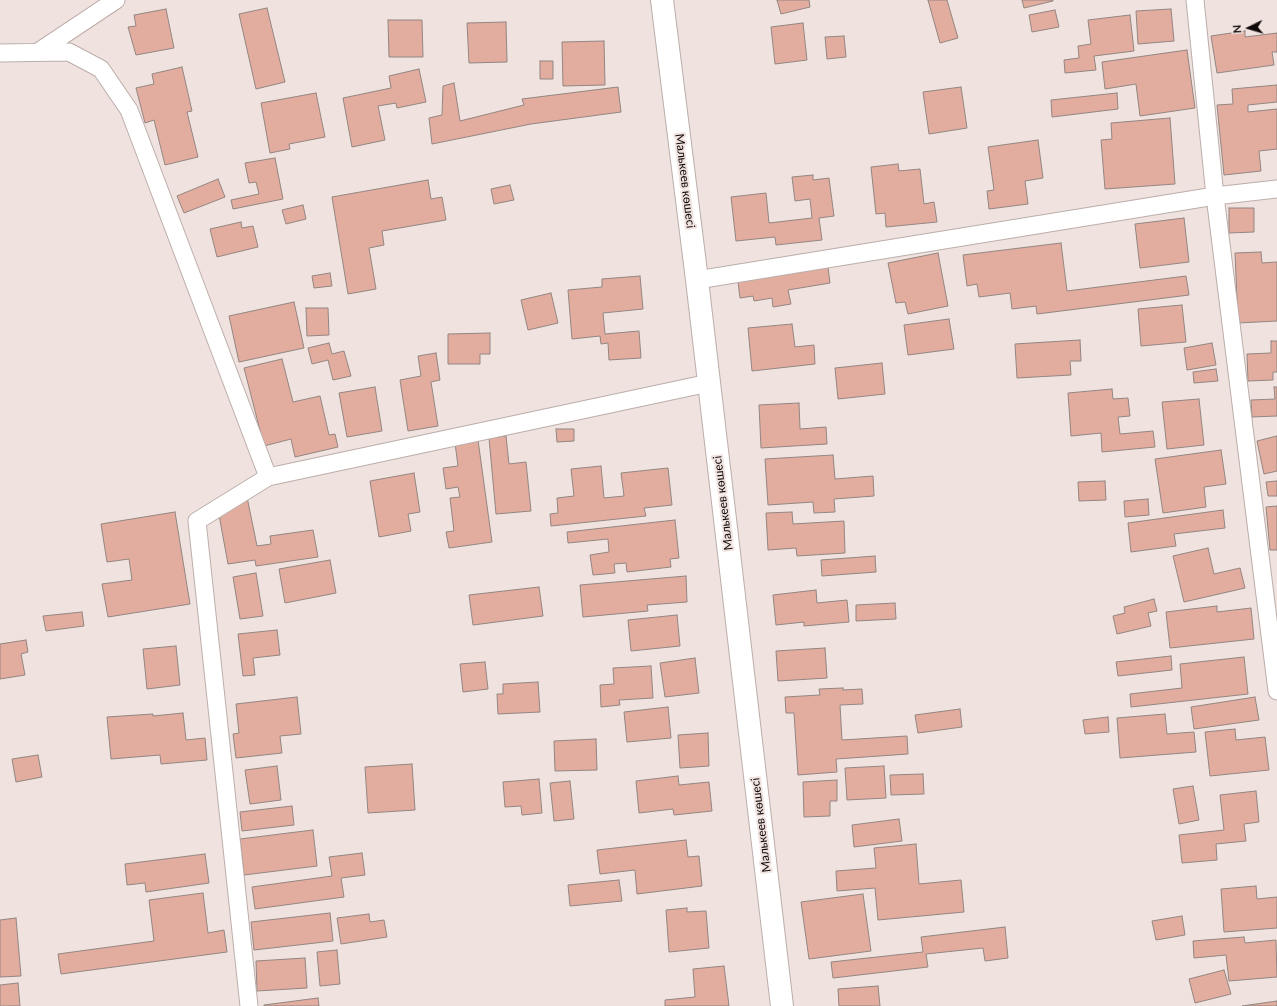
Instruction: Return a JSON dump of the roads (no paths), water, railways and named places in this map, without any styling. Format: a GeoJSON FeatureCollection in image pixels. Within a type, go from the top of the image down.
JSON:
{"type":"FeatureCollection","features":[{"type":"Feature","properties":{"kind":"main road","name":"Малькеев көшесі"},"geometry":{"type":"LineString","coordinates":[[662,0],[697,280],[782,1006]]}},
{"type":"Feature","properties":{"kind":"street"},"geometry":{"type":"LineString","coordinates":[[38,52],[116,0]]}},
{"type":"Feature","properties":{"kind":"street"},"geometry":{"type":"LineString","coordinates":[[1195,0],[1215,196],[1277,691]]}},
{"type":"Feature","properties":{"kind":"street"},"geometry":{"type":"LineString","coordinates":[[0,53],[69,52],[101,69],[129,110],[268,477]]}},
{"type":"Feature","properties":{"kind":"street"},"geometry":{"type":"LineString","coordinates":[[697,280],[1215,196],[1277,189]]}},
{"type":"Feature","properties":{"kind":"street"},"geometry":{"type":"LineString","coordinates":[[249,1006],[197,521],[268,477],[709,382]]}}]}
